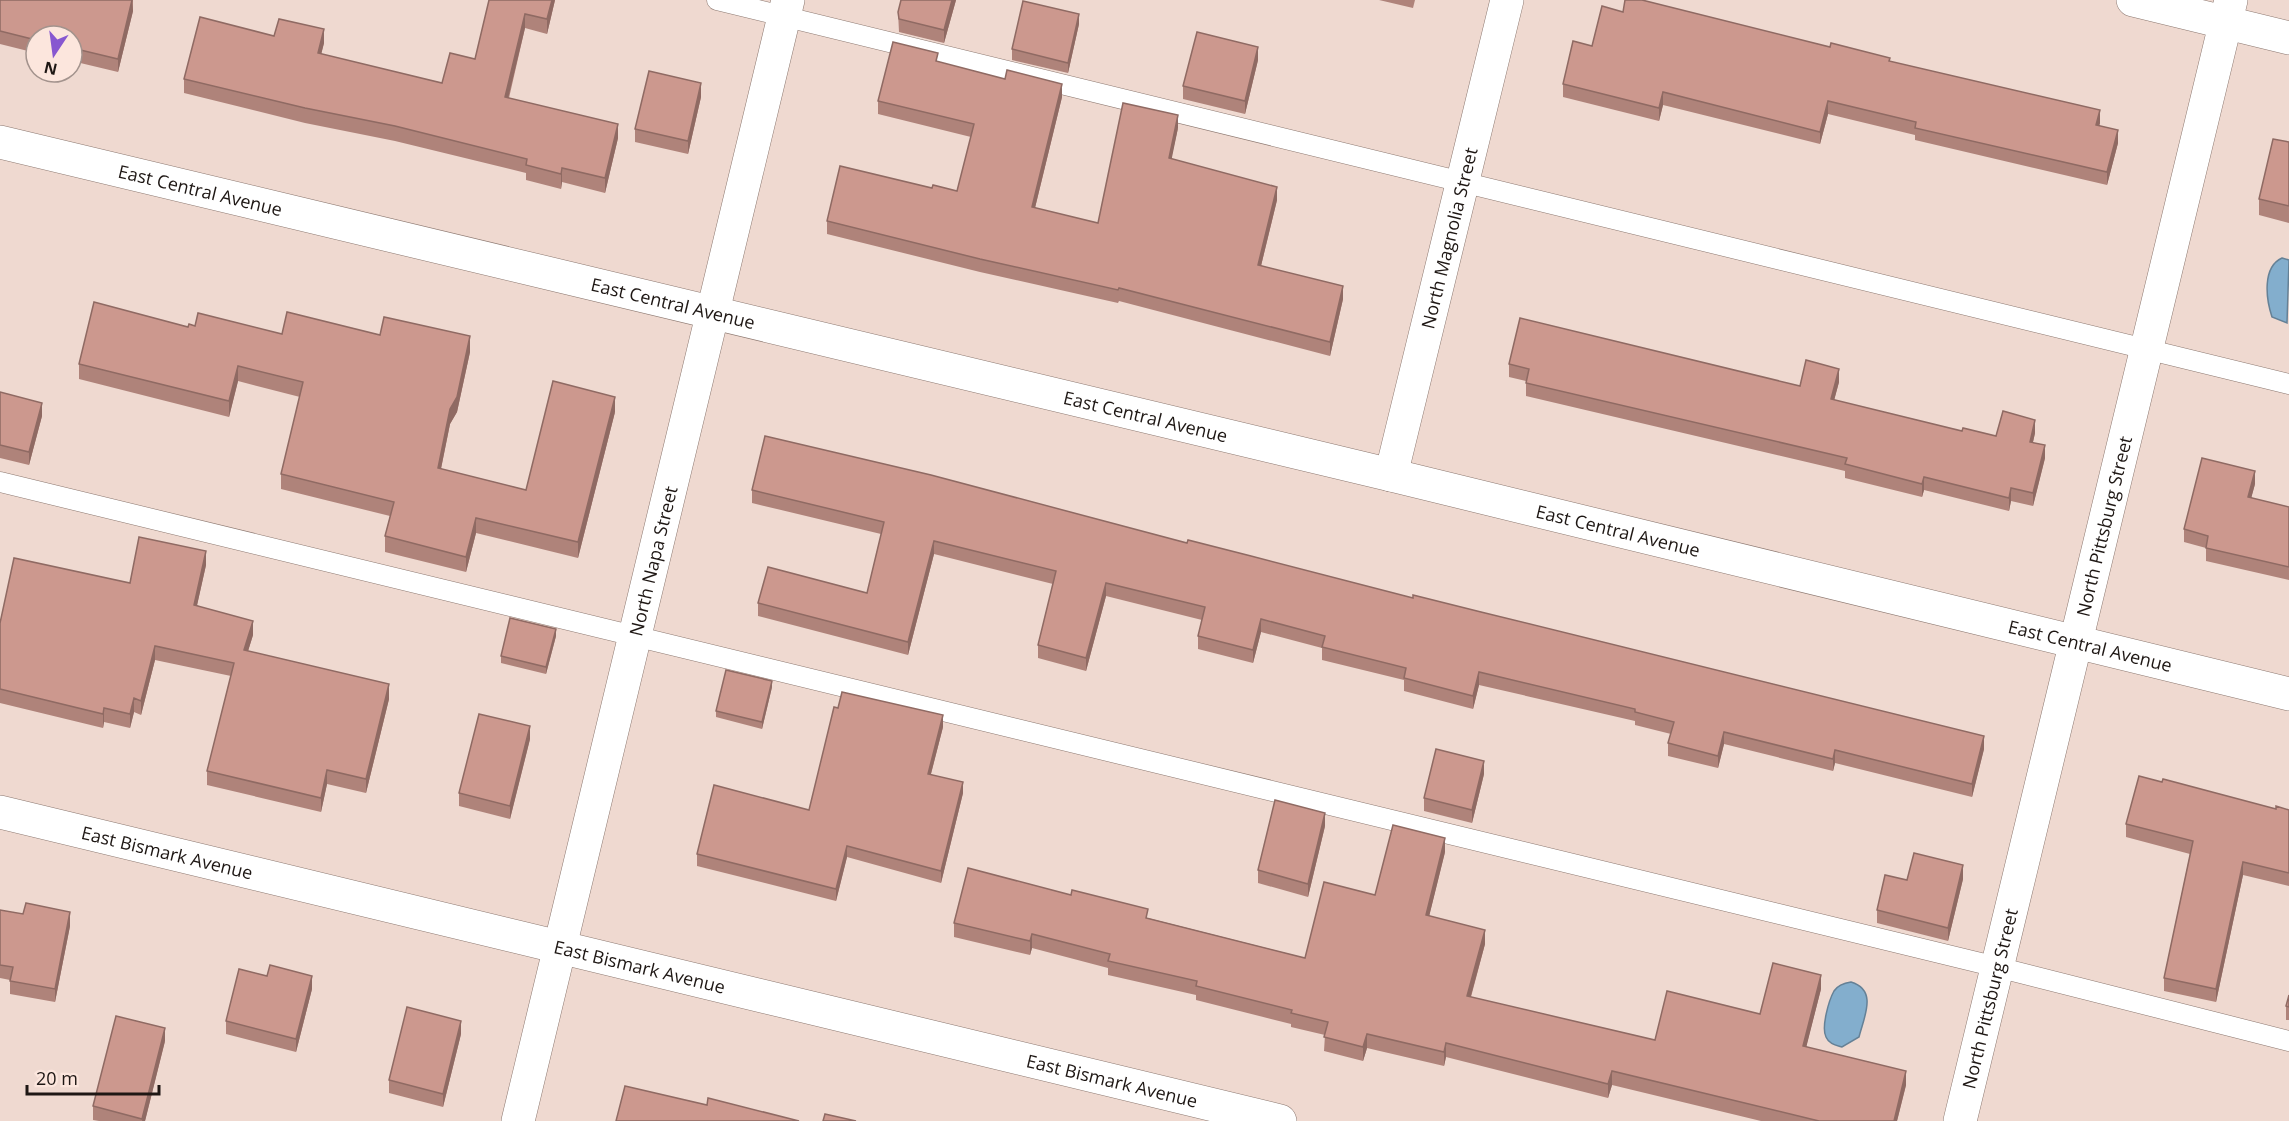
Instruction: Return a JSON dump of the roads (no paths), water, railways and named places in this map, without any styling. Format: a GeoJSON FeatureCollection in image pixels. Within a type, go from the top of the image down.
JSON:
{"type":"FeatureCollection","features":[{"type":"Feature","properties":{"kind":"street","name":"North Magnolia Street"},"geometry":{"type":"LineString","coordinates":[[1391,475],[1508,0]]}},
{"type":"Feature","properties":{"kind":"street"},"geometry":{"type":"LineString","coordinates":[[2133,0],[2228,11],[2289,38]]}},
{"type":"Feature","properties":{"kind":"street","name":"North Napa Street"},"geometry":{"type":"LineString","coordinates":[[518,1121],[786,8]]}},
{"type":"Feature","properties":{"kind":"street","name":"North Pittsburg Street"},"geometry":{"type":"LineString","coordinates":[[1960,1121],[2074,641],[2228,11]]}},
{"type":"Feature","properties":{"kind":"street","name":"East Central Avenue"},"geometry":{"type":"LineString","coordinates":[[0,141],[711,314],[1391,475],[2289,694]]}},
{"type":"Feature","properties":{"kind":"street","name":"East Bismark Avenue"},"geometry":{"type":"LineString","coordinates":[[0,812],[1280,1121]]}},
{"type":"Feature","properties":{"kind":"lane"},"geometry":{"type":"LineString","coordinates":[[717,0],[786,8],[1463,183],[2145,351],[2289,384]]}},
{"type":"Feature","properties":{"kind":"lane"},"geometry":{"type":"LineString","coordinates":[[0,482],[1997,967],[2289,1041]]}},
{"type":"Feature","properties":{"kind":"water"},"geometry":{"type":"Polygon","coordinates":[[[2282,258],[2289,260],[2287,323],[2272,317],[2267,293],[2271,268],[2282,258]]]}},
{"type":"Feature","properties":{"kind":"water"},"geometry":{"type":"Polygon","coordinates":[[[1851,982],[1864,991],[1867,998],[1866,1013],[1859,1037],[1842,1047],[1832,1044],[1827,1039],[1825,1020],[1834,991],[1837,987],[1851,982]]]}}]}
